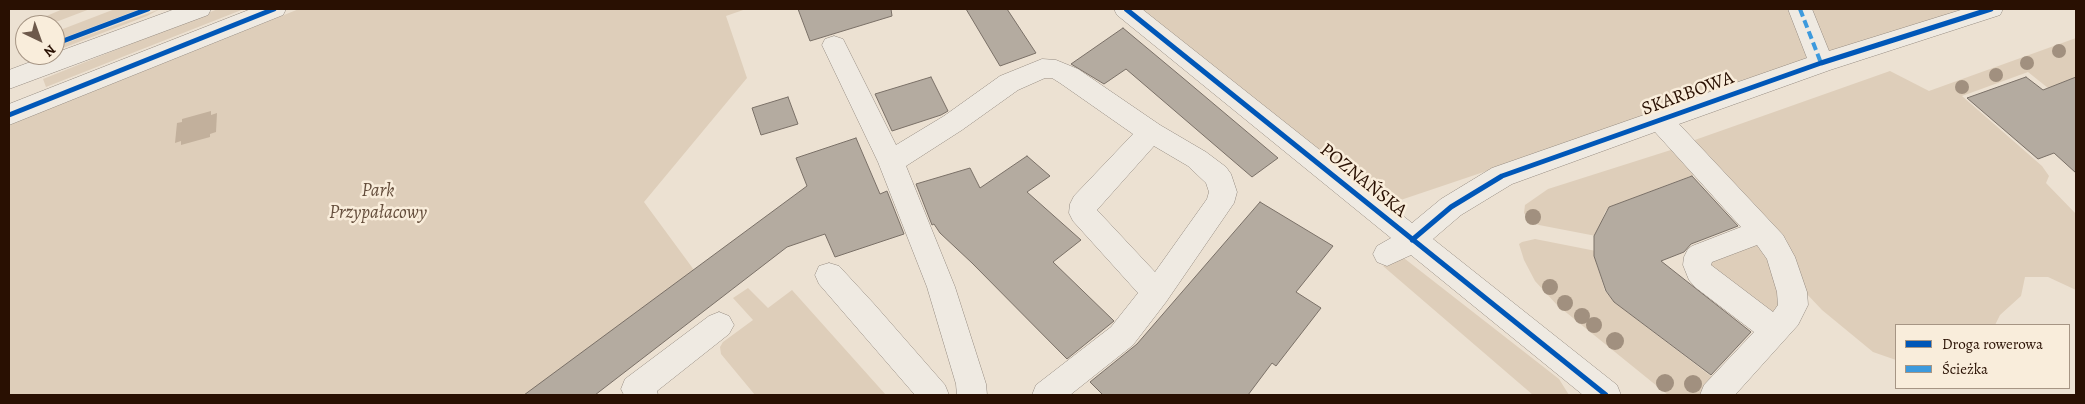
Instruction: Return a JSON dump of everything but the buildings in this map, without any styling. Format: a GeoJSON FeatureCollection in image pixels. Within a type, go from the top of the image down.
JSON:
{"type":"FeatureCollection","features":[{"type":"Feature","properties":{"kind":"street"},"geometry":{"type":"LineString","coordinates":[[9,80],[199,9]]}},
{"type":"Feature","properties":{"kind":"street"},"geometry":{"type":"LineString","coordinates":[[9,115],[274,9]]}},
{"type":"Feature","properties":{"kind":"street","name":"POZNAŃSKA"},"geometry":{"type":"LineString","coordinates":[[1126,9],[1606,395]]}},
{"type":"Feature","properties":{"kind":"street"},"geometry":{"type":"LineString","coordinates":[[1800,9],[1821,63]]}},
{"type":"Feature","properties":{"kind":"street","name":"SKARBOWA"},"geometry":{"type":"LineString","coordinates":[[1388,254],[1412,240],[1451,207],[1502,176],[1821,63],[1991,9]]}},
{"type":"Feature","properties":{"kind":"street"},"geometry":{"type":"LineString","coordinates":[[834,45],[891,162],[941,287],[971,384],[972,395]]}},
{"type":"Feature","properties":{"kind":"street"},"geometry":{"type":"LineString","coordinates":[[891,162],[953,123],[1009,83],[1042,68],[1056,69],[1069,76],[1150,132],[1197,159],[1216,175],[1221,182],[1223,192],[1220,204],[1156,293],[1122,336],[1047,395]]}},
{"type":"Feature","properties":{"kind":"street"},"geometry":{"type":"LineString","coordinates":[[1660,120],[1773,243],[1781,256],[1792,292],[1793,305],[1788,316],[1715,395]]}},
{"type":"Feature","properties":{"kind":"street"},"geometry":{"type":"LineString","coordinates":[[1150,132],[1084,204],[1083,213],[1156,293]]}},
{"type":"Feature","properties":{"kind":"street"},"geometry":{"type":"LineString","coordinates":[[1762,231],[1702,254],[1698,258],[1697,265],[1705,278],[1775,331]]}},
{"type":"Feature","properties":{"kind":"street"},"geometry":{"type":"LineString","coordinates":[[828,275],[865,314],[934,395]]}},
{"type":"Feature","properties":{"kind":"street"},"geometry":{"type":"LineString","coordinates":[[643,395],[636,389],[719,325]]}},
{"type":"Feature","properties":{"kind":"green space"},"geometry":{"type":"Polygon","coordinates":[[[63,9],[90,9],[65,19],[65,15],[49,15],[63,9]]]}},
{"type":"Feature","properties":{"kind":"green space"},"geometry":{"type":"Polygon","coordinates":[[[115,9],[140,9],[65,37],[65,28],[115,9]]]}},
{"type":"Feature","properties":{"kind":"green space"},"geometry":{"type":"Polygon","coordinates":[[[160,9],[147,16],[65,47],[65,43],[160,9]]]}},
{"type":"Feature","properties":{"kind":"green space"},"geometry":{"type":"Polygon","coordinates":[[[218,9],[244,9],[46,87],[43,79],[218,9]]]}},
{"type":"Feature","properties":{"kind":"green space","name":"Park Przypałacowy"},"geometry":{"type":"Polygon","coordinates":[[[299,9],[746,9],[726,16],[747,78],[644,202],[694,270],[527,395],[9,395],[9,125],[299,9]]]}},
{"type":"Feature","properties":{"kind":"green space"},"geometry":{"type":"Polygon","coordinates":[[[1126,9],[1967,9],[1374,209],[1126,9]]]}},
{"type":"Feature","properties":{"kind":"green space"},"geometry":{"type":"Polygon","coordinates":[[[2076,38],[2076,77],[2048,88],[2028,72],[1962,96],[2042,166],[2049,176],[2046,183],[2076,214],[2076,290],[2048,277],[2025,277],[2021,296],[2000,315],[1996,324],[1895,324],[1895,360],[1873,352],[1822,310],[1805,292],[1786,239],[1692,141],[1890,71],[1929,91],[2076,38]]]}},
{"type":"Feature","properties":{"kind":"green space"},"geometry":{"type":"Polygon","coordinates":[[[1674,149],[1696,174],[1609,207],[1605,212],[1596,236],[1539,225],[1531,222],[1524,213],[1525,205],[1548,189],[1674,149]]]}},
{"type":"Feature","properties":{"kind":"green space"},"geometry":{"type":"Polygon","coordinates":[[[1535,239],[1596,251],[1596,262],[1605,291],[1614,302],[1716,380],[1701,395],[1668,395],[1557,305],[1535,281],[1524,260],[1519,244],[1535,239]]]}},
{"type":"Feature","properties":{"kind":"green space"},"geometry":{"type":"Polygon","coordinates":[[[1761,240],[1783,298],[1773,314],[1708,269],[1712,258],[1761,240]]]}},
{"type":"Feature","properties":{"kind":"green space"},"geometry":{"type":"Polygon","coordinates":[[[1400,255],[1559,379],[1569,395],[1533,395],[1383,266],[1400,255]]]}},
{"type":"Feature","properties":{"kind":"green space"},"geometry":{"type":"Polygon","coordinates":[[[748,288],[768,308],[792,290],[886,395],[755,395],[721,354],[720,347],[723,342],[753,320],[733,298],[748,288]]]}},
{"type":"Feature","properties":{"kind":"shaded area"},"geometry":{"type":"Polygon","coordinates":[[[211,111],[211,115],[217,113],[216,132],[210,134],[210,137],[181,145],[181,141],[175,143],[177,123],[182,122],[182,119],[211,111]]]}},
{"type":"Feature","properties":{"kind":"marked path"},"geometry":{"type":"LineString","coordinates":[[1800,9],[1821,63]]}},
{"type":"Feature","properties":{"kind":"cycle path"},"geometry":{"type":"LineString","coordinates":[[65,40],[148,9]]}},
{"type":"Feature","properties":{"kind":"cycle path"},"geometry":{"type":"LineString","coordinates":[[9,115],[274,9]]}},
{"type":"Feature","properties":{"kind":"cycle path"},"geometry":{"type":"LineString","coordinates":[[1126,9],[1606,395]]}},
{"type":"Feature","properties":{"kind":"cycle path"},"geometry":{"type":"LineString","coordinates":[[1412,240],[1451,207],[1502,176],[1821,63],[1991,9]]}}]}
